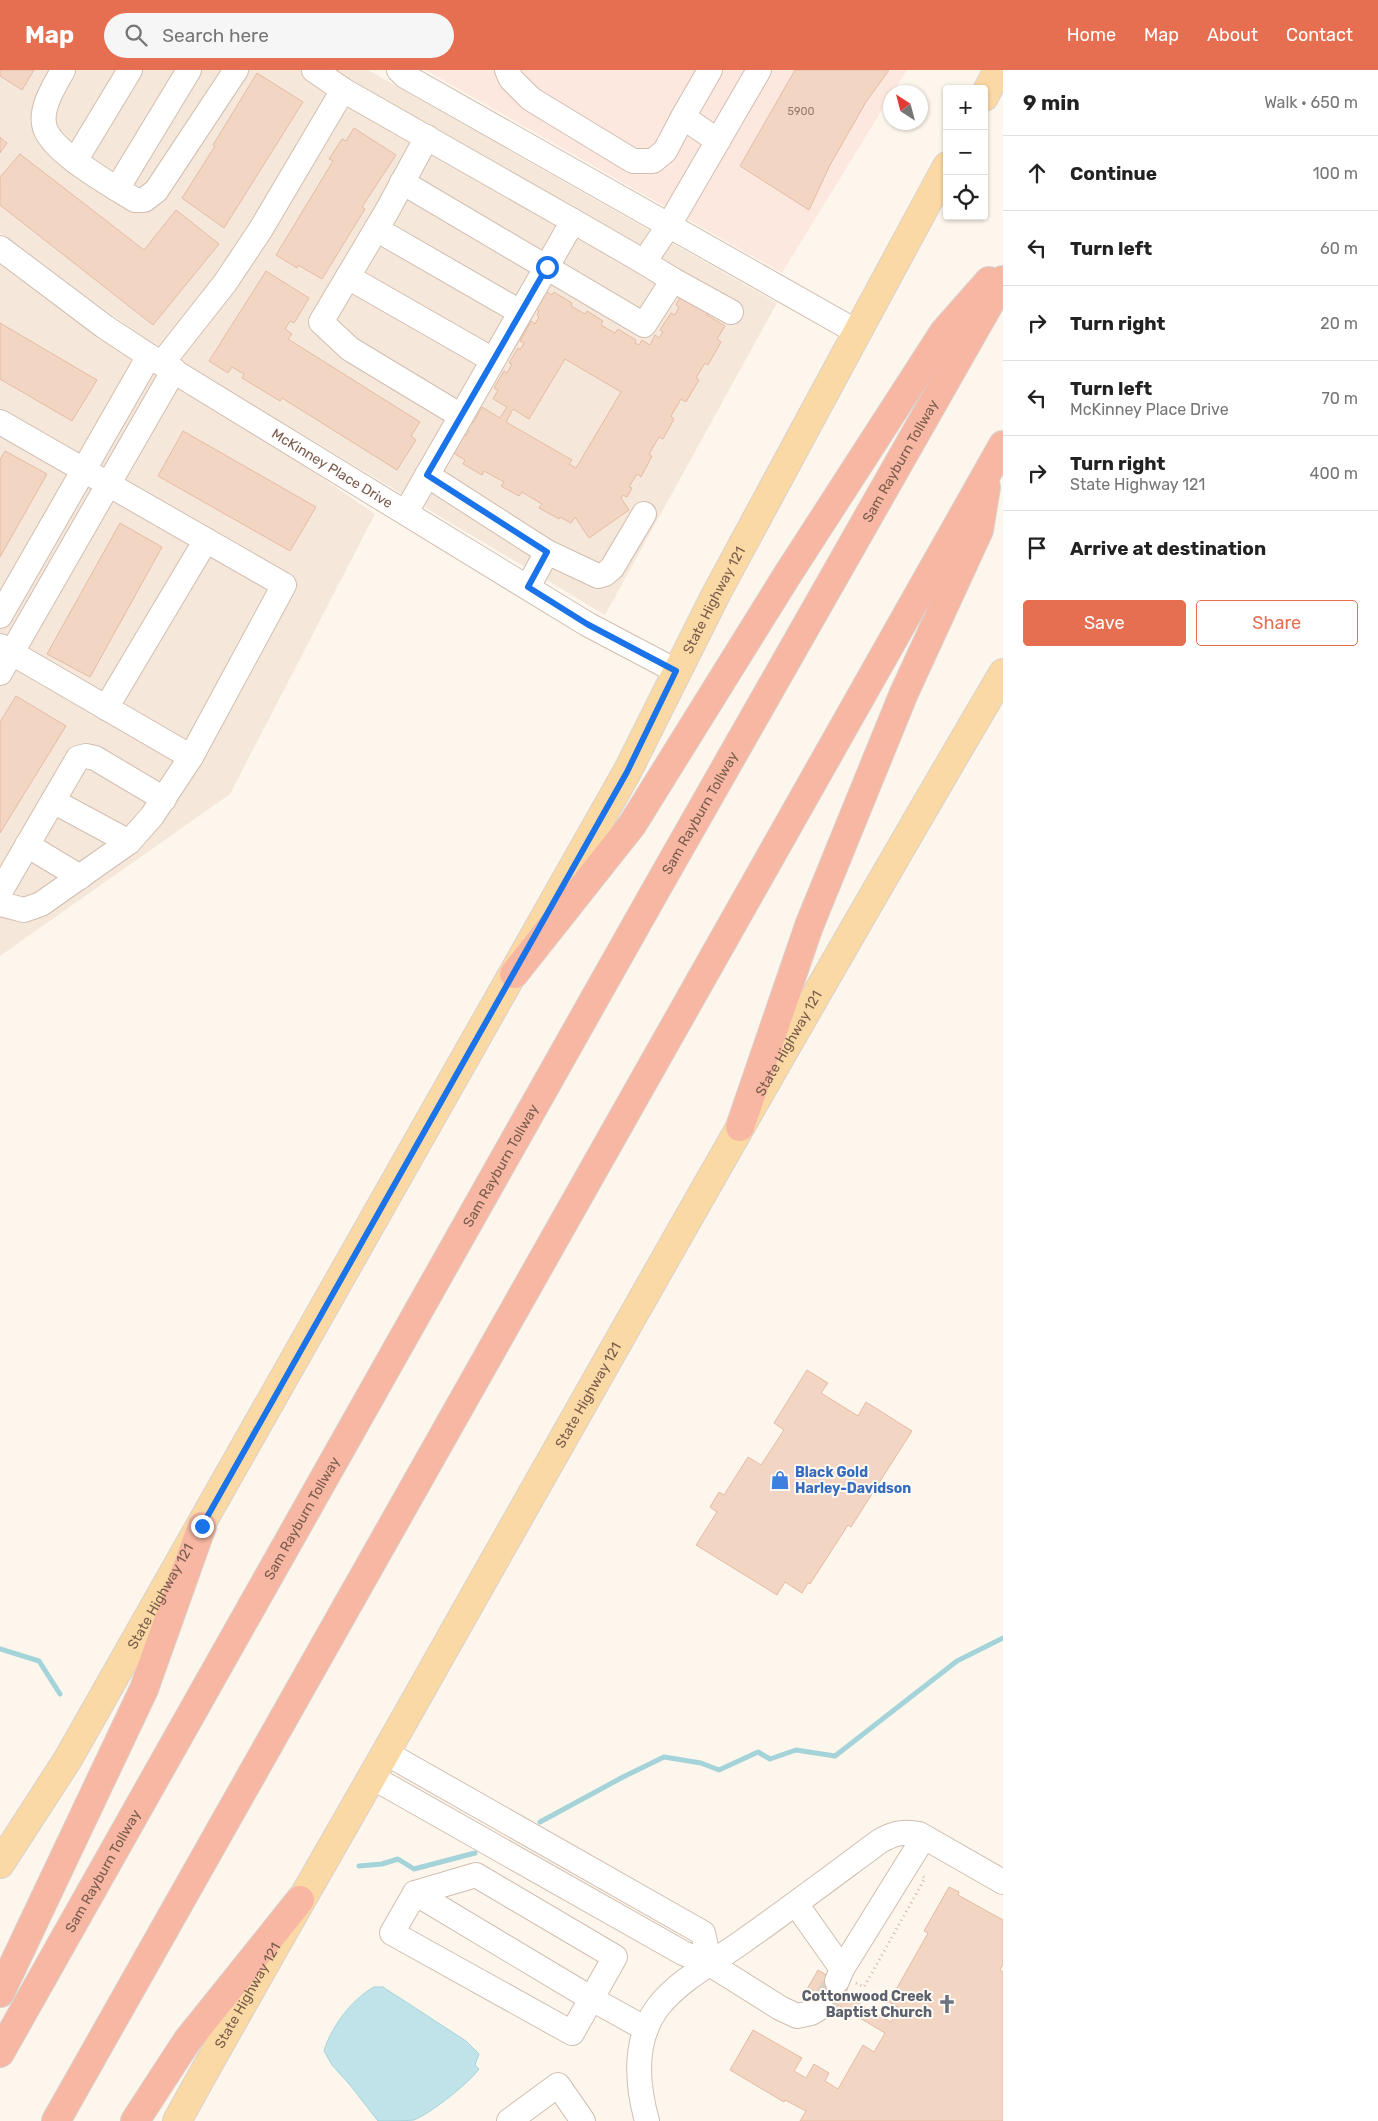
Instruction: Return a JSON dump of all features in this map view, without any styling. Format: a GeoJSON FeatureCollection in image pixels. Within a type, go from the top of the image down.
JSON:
{"type":"FeatureCollection","features":[{"type":"Feature","properties":{"kind":"highway"},"geometry":{"type":"LineString","coordinates":[[514,974],[632,825],[781,586],[944,332],[1003,265]]}},
{"type":"Feature","properties":{"kind":"highway","name":"Sam Rayburn Tollway"},"geometry":{"type":"LineString","coordinates":[[0,2053],[648,903],[1003,280]]}},
{"type":"Feature","properties":{"kind":"highway"},"geometry":{"type":"LineString","coordinates":[[56,2121],[1003,445]]}},
{"type":"Feature","properties":{"kind":"highway"},"geometry":{"type":"LineString","coordinates":[[740,1127],[816,907],[904,693],[979,530],[988,471]]}},
{"type":"Feature","properties":{"kind":"highway"},"geometry":{"type":"LineString","coordinates":[[0,1993],[144,1689],[202,1526]]}},
{"type":"Feature","properties":{"kind":"highway"},"geometry":{"type":"LineString","coordinates":[[135,2121],[187,2041],[300,1900]]}},
{"type":"Feature","properties":{"kind":"main road","name":"State Highway 121"},"geometry":{"type":"LineString","coordinates":[[0,1864],[68,1760],[627,772],[676,671],[943,173]]}},
{"type":"Feature","properties":{"kind":"main road","name":"State Highway 121"},"geometry":{"type":"LineString","coordinates":[[177,2121],[300,1900],[386,1753],[844,944],[1003,673]]}},
{"type":"Feature","properties":{"kind":"street"},"geometry":{"type":"LineString","coordinates":[[63,70],[45,110],[44,125],[52,141],[64,154],[135,200],[144,200],[156,191],[236,70]]}},
{"type":"Feature","properties":{"kind":"street"},"geometry":{"type":"LineString","coordinates":[[75,161],[130,70]]}},
{"type":"Feature","properties":{"kind":"street"},"geometry":{"type":"LineString","coordinates":[[117,189],[189,70]]}},
{"type":"Feature","properties":{"kind":"street"},"geometry":{"type":"LineString","coordinates":[[314,70],[343,90],[732,312]]}},
{"type":"Feature","properties":{"kind":"street"},"geometry":{"type":"LineString","coordinates":[[399,70],[405,76],[858,332]]}},
{"type":"Feature","properties":{"kind":"street"},"geometry":{"type":"LineString","coordinates":[[507,70],[511,79],[531,99],[633,161],[653,161],[665,151],[710,70]]}},
{"type":"Feature","properties":{"kind":"street"},"geometry":{"type":"LineString","coordinates":[[644,262],[669,225],[759,70]]}},
{"type":"Feature","properties":{"kind":"street"},"geometry":{"type":"LineString","coordinates":[[0,616],[84,470],[162,363],[225,283],[261,229],[343,90]]}},
{"type":"Feature","properties":{"kind":"street"},"geometry":{"type":"LineString","coordinates":[[683,117],[718,141]]}},
{"type":"Feature","properties":{"kind":"street"},"geometry":{"type":"LineString","coordinates":[[427,137],[321,322],[350,349],[461,416]]}},
{"type":"Feature","properties":{"kind":"street"},"geometry":{"type":"LineString","coordinates":[[402,182],[644,325],[673,280]]}},
{"type":"Feature","properties":{"kind":"street"},"geometry":{"type":"LineString","coordinates":[[406,512],[573,221]]}},
{"type":"Feature","properties":{"kind":"street"},"geometry":{"type":"LineString","coordinates":[[376,229],[520,312]]}},
{"type":"Feature","properties":{"kind":"street","name":"McKinney Place Drive"},"geometry":{"type":"LineString","coordinates":[[0,248],[105,327],[162,363],[587,624],[676,671]]}},
{"type":"Feature","properties":{"kind":"street"},"geometry":{"type":"LineString","coordinates":[[348,277],[493,360]]}},
{"type":"Feature","properties":{"kind":"street"},"geometry":{"type":"LineString","coordinates":[[0,673],[6,649],[108,484],[162,363]]}},
{"type":"Feature","properties":{"kind":"street"},"geometry":{"type":"LineString","coordinates":[[0,422],[284,585],[191,757],[152,816],[129,842],[41,904],[24,910],[0,904]]}},
{"type":"Feature","properties":{"kind":"street"},"geometry":{"type":"LineString","coordinates":[[427,475],[547,552],[598,576],[612,568],[644,514]]}},
{"type":"Feature","properties":{"kind":"street"},"geometry":{"type":"LineString","coordinates":[[106,708],[206,540]]}},
{"type":"Feature","properties":{"kind":"street"},"geometry":{"type":"LineString","coordinates":[[528,587],[547,552]]}},
{"type":"Feature","properties":{"kind":"street"},"geometry":{"type":"LineString","coordinates":[[6,649],[191,757]]}},
{"type":"Feature","properties":{"kind":"street"},"geometry":{"type":"LineString","coordinates":[[0,892],[78,758],[86,756],[95,758],[164,798]]}},
{"type":"Feature","properties":{"kind":"street"},"geometry":{"type":"LineString","coordinates":[[53,801],[129,842]]}},
{"type":"Feature","properties":{"kind":"street"},"geometry":{"type":"LineString","coordinates":[[27,845],[80,877]]}},
{"type":"Feature","properties":{"kind":"street"},"geometry":{"type":"LineString","coordinates":[[386,1753],[703,1933],[710,1964]]}},
{"type":"Feature","properties":{"kind":"street"},"geometry":{"type":"LineString","coordinates":[[372,1777],[683,1953],[710,1964],[780,2008],[797,2016],[811,2013],[821,2007]]}},
{"type":"Feature","properties":{"kind":"street"},"geometry":{"type":"LineString","coordinates":[[647,2121],[640,2097],[639,2060],[646,2029],[657,2008],[678,1986],[796,1904],[880,1841],[893,1834],[907,1832],[924,1837],[1003,1882]]}},
{"type":"Feature","properties":{"kind":"street"},"geometry":{"type":"LineString","coordinates":[[796,1904],[840,1975],[924,1837]]}},
{"type":"Feature","properties":{"kind":"street"},"geometry":{"type":"LineString","coordinates":[[476,1875],[615,1957],[592,1999],[572,2033],[392,1933],[415,1893],[476,1875]]}},
{"type":"Feature","properties":{"kind":"street"},"geometry":{"type":"LineString","coordinates":[[415,1893],[592,1999],[646,2029]]}},
{"type":"Feature","properties":{"kind":"street"},"geometry":{"type":"LineString","coordinates":[[509,2121],[558,2085],[583,2121]]}},
{"type":"Feature","properties":{"kind":"path"},"geometry":{"type":"LineString","coordinates":[[840,1975],[864,1988],[925,1878],[906,1867]]}},
{"type":"Feature","properties":{"kind":"shaded area"},"geometry":{"type":"Polygon","coordinates":[[[0,70],[368,70],[777,303],[605,615],[156,347],[0,233],[0,70]]]}},
{"type":"Feature","properties":{"kind":"shaded area"},"geometry":{"type":"Polygon","coordinates":[[[425,70],[907,70],[897,85],[883,85],[883,108],[782,273],[425,70]]]}},
{"type":"Feature","properties":{"kind":"shaded area"},"geometry":{"type":"Polygon","coordinates":[[[0,258],[375,514],[230,794],[0,956],[0,258]]]}},
{"type":"Feature","properties":{"kind":"water"},"geometry":{"type":"Polygon","coordinates":[[[374,1987],[383,1987],[466,2041],[479,2054],[475,2065],[479,2069],[474,2075],[439,2105],[414,2120],[378,2121],[332,2065],[324,2051],[337,2023],[350,2006],[374,1987]]]}},
{"type":"Feature","properties":{"kind":"building"},"geometry":{"type":"Polygon","coordinates":[[[0,70],[34,70],[22,90],[0,76],[0,70]]]}},
{"type":"Feature","properties":{"kind":"building"},"geometry":{"type":"Polygon","coordinates":[[[795,70],[889,70],[866,102],[830,165],[809,210],[740,166],[795,70]]]}},
{"type":"Feature","properties":{"kind":"building"},"geometry":{"type":"Polygon","coordinates":[[[257,73],[303,102],[224,228],[182,198],[215,146],[213,145],[257,73]]]}},
{"type":"Feature","properties":{"kind":"building"},"geometry":{"type":"Polygon","coordinates":[[[354,128],[396,155],[362,207],[365,209],[322,279],[298,265],[297,268],[276,255],[333,161],[329,159],[342,139],[346,141],[354,128]]]}},
{"type":"Feature","properties":{"kind":"building"},"geometry":{"type":"Polygon","coordinates":[[[0,137],[7,143],[0,153],[0,137]]]}},
{"type":"Feature","properties":{"kind":"building"},"geometry":{"type":"Polygon","coordinates":[[[20,154],[144,250],[176,210],[219,244],[153,325],[0,205],[0,177],[20,154]]]}},
{"type":"Feature","properties":{"kind":"building"},"geometry":{"type":"Polygon","coordinates":[[[266,271],[309,298],[294,323],[290,321],[285,329],[292,334],[288,339],[420,422],[411,436],[416,440],[397,470],[282,398],[280,401],[242,378],[244,374],[232,367],[228,373],[209,361],[266,271]]]}},
{"type":"Feature","properties":{"kind":"building"},"geometry":{"type":"Polygon","coordinates":[[[545,291],[552,295],[554,292],[572,303],[571,306],[585,314],[587,311],[603,321],[601,325],[615,333],[618,329],[636,340],[635,343],[639,345],[642,340],[650,345],[655,335],[659,338],[663,332],[660,330],[671,313],[675,315],[679,307],[676,305],[681,295],[712,308],[707,315],[725,326],[717,339],[721,342],[708,365],[705,363],[696,378],[699,380],[686,402],[681,399],[671,416],[674,419],[663,439],[659,437],[649,454],[652,456],[641,477],[637,474],[629,487],[632,488],[627,497],[623,495],[621,498],[629,510],[589,538],[575,517],[571,523],[560,517],[559,519],[539,508],[542,504],[522,492],[519,496],[501,486],[504,482],[484,471],[482,475],[463,464],[465,460],[452,452],[463,434],[466,436],[469,431],[465,428],[469,421],[473,423],[482,407],[500,418],[507,407],[493,399],[498,390],[494,388],[504,371],[507,373],[512,364],[509,363],[518,348],[520,350],[524,343],[520,341],[531,321],[535,324],[539,317],[537,315],[539,311],[535,308],[545,291]],[[565,359],[529,419],[513,409],[506,422],[572,460],[569,464],[576,468],[621,392],[565,359]]]}},
{"type":"Feature","properties":{"kind":"building"},"geometry":{"type":"Polygon","coordinates":[[[0,323],[97,380],[72,421],[0,379],[0,323]]]}},
{"type":"Feature","properties":{"kind":"building"},"geometry":{"type":"Polygon","coordinates":[[[183,431],[316,507],[290,551],[158,476],[183,431]]]}},
{"type":"Feature","properties":{"kind":"building"},"geometry":{"type":"Polygon","coordinates":[[[5,451],[47,474],[0,557],[0,460],[5,451]]]}},
{"type":"Feature","properties":{"kind":"building"},"geometry":{"type":"Polygon","coordinates":[[[120,523],[162,547],[90,677],[47,654],[120,523]]]}},
{"type":"Feature","properties":{"kind":"building"},"geometry":{"type":"Polygon","coordinates":[[[16,696],[66,726],[0,833],[0,722],[16,696]]]}},
{"type":"Feature","properties":{"kind":"building"},"geometry":{"type":"Polygon","coordinates":[[[807,1370],[828,1383],[821,1393],[858,1416],[866,1402],[912,1431],[851,1527],[848,1525],[810,1584],[808,1583],[802,1593],[785,1582],[777,1595],[696,1545],[717,1512],[710,1507],[719,1492],[724,1495],[748,1457],[761,1465],[784,1430],[774,1423],[807,1370]]]}},
{"type":"Feature","properties":{"kind":"building","name":"Cottonwood Creek Baptist Church"},"geometry":{"type":"Polygon","coordinates":[[[949,1887],[959,1892],[958,1895],[1003,1920],[1003,1964],[1000,1970],[1003,1972],[1003,2121],[800,2121],[806,2111],[785,2100],[784,2102],[730,2070],[753,2030],[802,2058],[794,2071],[806,2078],[814,2064],[829,2073],[825,2081],[838,2089],[863,2045],[874,2052],[885,2033],[838,2005],[833,2014],[803,1996],[818,1970],[848,1988],[844,1995],[891,2022],[899,2008],[889,2002],[928,1933],[924,1931],[949,1887]]]}},
{"type":"Feature","properties":{"kind":"waterway"},"geometry":{"type":"LineString","coordinates":[[540,1822],[664,1757],[701,1763],[719,1770],[758,1752],[770,1759],[796,1750],[835,1756],[957,1661],[1003,1638]]}},
{"type":"Feature","properties":{"kind":"waterway"},"geometry":{"type":"LineString","coordinates":[[0,1649],[39,1661],[60,1694]]}},
{"type":"Feature","properties":{"kind":"waterway"},"geometry":{"type":"LineString","coordinates":[[359,1866],[382,1864],[398,1859],[414,1869],[475,1853]]}},
{"type":"Feature","properties":{"kind":"tunnel"},"geometry":{"type":"LineString","coordinates":[[821,2007],[837,1981]]}},
{"type":"Feature","properties":{"kind":"place","name":"Black Gold Harley-Davidson"},"geometry":{"type":"Point","coordinates":[780,1480]}},
{"type":"Feature","properties":{"kind":"place","name":"Cottonwood Creek Baptist Church"},"geometry":{"type":"Point","coordinates":[947,2004]}},
{"type":"Feature","properties":{"kind":"route"},"geometry":{"type":"LineString","coordinates":[[202,1526],[627,772],[676,671],[587,624],[528,587],[547,552],[427,475],[547,267]]}}]}
